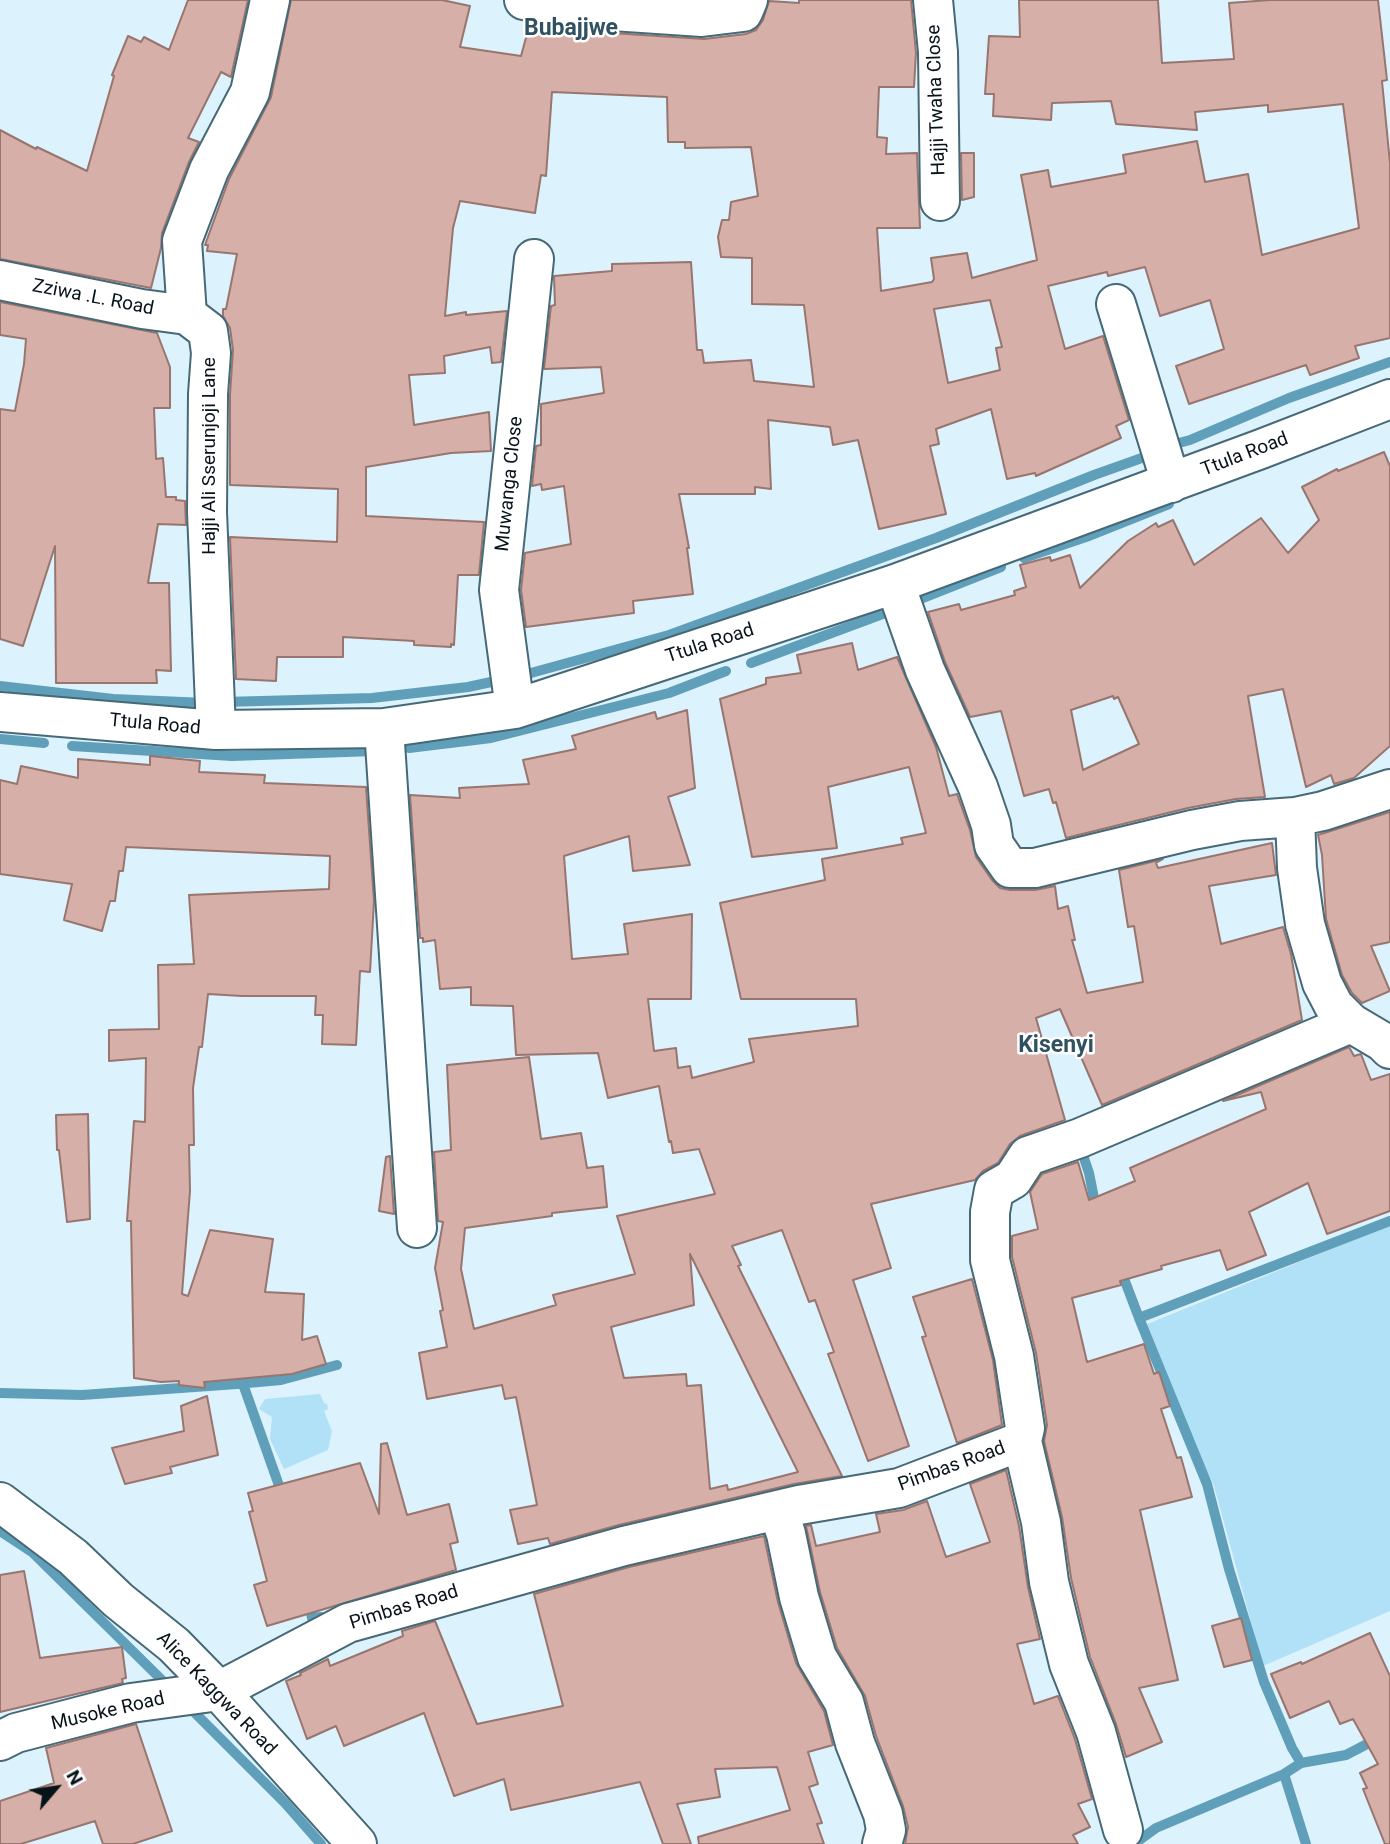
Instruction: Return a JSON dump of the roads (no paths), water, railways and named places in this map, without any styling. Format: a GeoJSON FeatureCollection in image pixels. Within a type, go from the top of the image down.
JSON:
{"type":"FeatureCollection","features":[{"type":"Feature","properties":{"kind":"street"},"geometry":{"type":"LineString","coordinates":[[187,315],[182,241],[209,170],[250,92],[270,0]]}},
{"type":"Feature","properties":{"kind":"street"},"geometry":{"type":"LineString","coordinates":[[524,0],[568,8],[702,17],[743,12],[748,0]]}},
{"type":"Feature","properties":{"kind":"street","name":"Hajji Twaha Close"},"geometry":{"type":"LineString","coordinates":[[933,0],[939,52],[940,201]]}},
{"type":"Feature","properties":{"kind":"street","name":"Muwanga Close"},"geometry":{"type":"LineString","coordinates":[[515,709],[499,590],[534,259]]}},
{"type":"Feature","properties":{"kind":"street","name":"Zziwa .L. Road"},"geometry":{"type":"LineString","coordinates":[[0,280],[142,309],[187,315]]}},
{"type":"Feature","properties":{"kind":"street"},"geometry":{"type":"LineString","coordinates":[[1116,304],[1171,482]]}},
{"type":"Feature","properties":{"kind":"street","name":"Hajji Ali Sserunjoji Lane"},"geometry":{"type":"LineString","coordinates":[[187,315],[208,331],[211,353],[206,512],[215,730]]}},
{"type":"Feature","properties":{"kind":"street","name":"Ttula Road"},"geometry":{"type":"LineString","coordinates":[[0,712],[215,730],[384,728],[515,709],[895,584],[1390,399]]}},
{"type":"Feature","properties":{"kind":"street"},"geometry":{"type":"LineString","coordinates":[[895,584],[925,670],[978,787],[991,825],[993,845],[1010,868],[1035,868],[1240,821],[1295,817],[1323,811],[1390,789]]}},
{"type":"Feature","properties":{"kind":"street"},"geometry":{"type":"LineString","coordinates":[[384,728],[417,1228]]}},
{"type":"Feature","properties":{"kind":"street"},"geometry":{"type":"LineString","coordinates":[[1295,817],[1297,868],[1305,924],[1322,983],[1334,1006],[1351,1023],[1390,1049]]}},
{"type":"Feature","properties":{"kind":"street","name":"Pimbas Road"},"geometry":{"type":"LineString","coordinates":[[219,1691],[348,1623],[624,1546],[778,1510],[899,1488],[1022,1441],[1025,1428],[1014,1356],[990,1260],[990,1212],[994,1189],[1013,1179],[1028,1156],[1080,1138],[1351,1023]]}},
{"type":"Feature","properties":{"kind":"street"},"geometry":{"type":"LineString","coordinates":[[1022,1441],[1041,1522],[1049,1582],[1069,1664],[1096,1732],[1123,1830]]}},
{"type":"Feature","properties":{"kind":"street","name":"Alice Kaggwa Road"},"geometry":{"type":"LineString","coordinates":[[0,1502],[73,1557],[118,1600],[174,1646],[219,1691],[357,1844]]}},
{"type":"Feature","properties":{"kind":"street"},"geometry":{"type":"LineString","coordinates":[[778,1510],[817,1657],[844,1702],[855,1743],[883,1814],[887,1830],[882,1844]]}},
{"type":"Feature","properties":{"kind":"street","name":"Musoke Road"},"geometry":{"type":"LineString","coordinates":[[0,1741],[16,1733],[131,1703],[219,1691]]}},
{"type":"Feature","properties":{"kind":"waterway"},"geometry":{"type":"LineString","coordinates":[[1175,444],[1289,398],[1390,362]]}},
{"type":"Feature","properties":{"kind":"waterway"},"geometry":{"type":"LineString","coordinates":[[520,676],[669,635],[936,538],[1153,454]]}},
{"type":"Feature","properties":{"kind":"waterway"},"geometry":{"type":"LineString","coordinates":[[1024,558],[1169,504]]}},
{"type":"Feature","properties":{"kind":"waterway"},"geometry":{"type":"LineString","coordinates":[[910,603],[1001,567]]}},
{"type":"Feature","properties":{"kind":"waterway"},"geometry":{"type":"LineString","coordinates":[[751,663],[896,609]]}},
{"type":"Feature","properties":{"kind":"waterway"},"geometry":{"type":"LineString","coordinates":[[409,748],[491,738],[669,693],[726,671]]}},
{"type":"Feature","properties":{"kind":"waterway"},"geometry":{"type":"LineString","coordinates":[[224,702],[372,698],[468,687],[505,679]]}},
{"type":"Feature","properties":{"kind":"waterway"},"geometry":{"type":"LineString","coordinates":[[0,686],[113,699],[206,703]]}},
{"type":"Feature","properties":{"kind":"waterway"},"geometry":{"type":"LineString","coordinates":[[0,739],[44,743]]}},
{"type":"Feature","properties":{"kind":"waterway"},"geometry":{"type":"LineString","coordinates":[[72,746],[232,756],[374,751]]}},
{"type":"Feature","properties":{"kind":"waterway"},"geometry":{"type":"LineString","coordinates":[[1082,1145],[1096,1208]]}},
{"type":"Feature","properties":{"kind":"waterway"},"geometry":{"type":"LineString","coordinates":[[1301,1763],[1264,1682],[1229,1569],[1207,1484],[1139,1318],[1390,1221]]}},
{"type":"Feature","properties":{"kind":"waterway"},"geometry":{"type":"LineString","coordinates":[[1120,1268],[1139,1318]]}},
{"type":"Feature","properties":{"kind":"waterway"},"geometry":{"type":"LineString","coordinates":[[0,1393],[82,1395],[237,1384],[281,1380],[337,1365]]}},
{"type":"Feature","properties":{"kind":"waterway"},"geometry":{"type":"LineString","coordinates":[[243,1384],[282,1494]]}},
{"type":"Feature","properties":{"kind":"waterway"},"geometry":{"type":"LineString","coordinates":[[0,1531],[32,1552],[170,1688]]}},
{"type":"Feature","properties":{"kind":"waterway"},"geometry":{"type":"LineString","coordinates":[[308,1600],[312,1618],[321,1617]]}},
{"type":"Feature","properties":{"kind":"waterway"},"geometry":{"type":"LineString","coordinates":[[188,1706],[285,1803],[321,1844]]}},
{"type":"Feature","properties":{"kind":"waterway"},"geometry":{"type":"LineString","coordinates":[[1134,1844],[1156,1828],[1284,1774],[1301,1763],[1346,1755],[1390,1732]]}},
{"type":"Feature","properties":{"kind":"waterway"},"geometry":{"type":"LineString","coordinates":[[1284,1774],[1306,1844]]}},
{"type":"Feature","properties":{"kind":"district","name":"Bubajjwe"},"geometry":{"type":"Point","coordinates":[571,29]}},
{"type":"Feature","properties":{"kind":"district","name":"Kisenyi"},"geometry":{"type":"Point","coordinates":[1056,1046]}}]}
